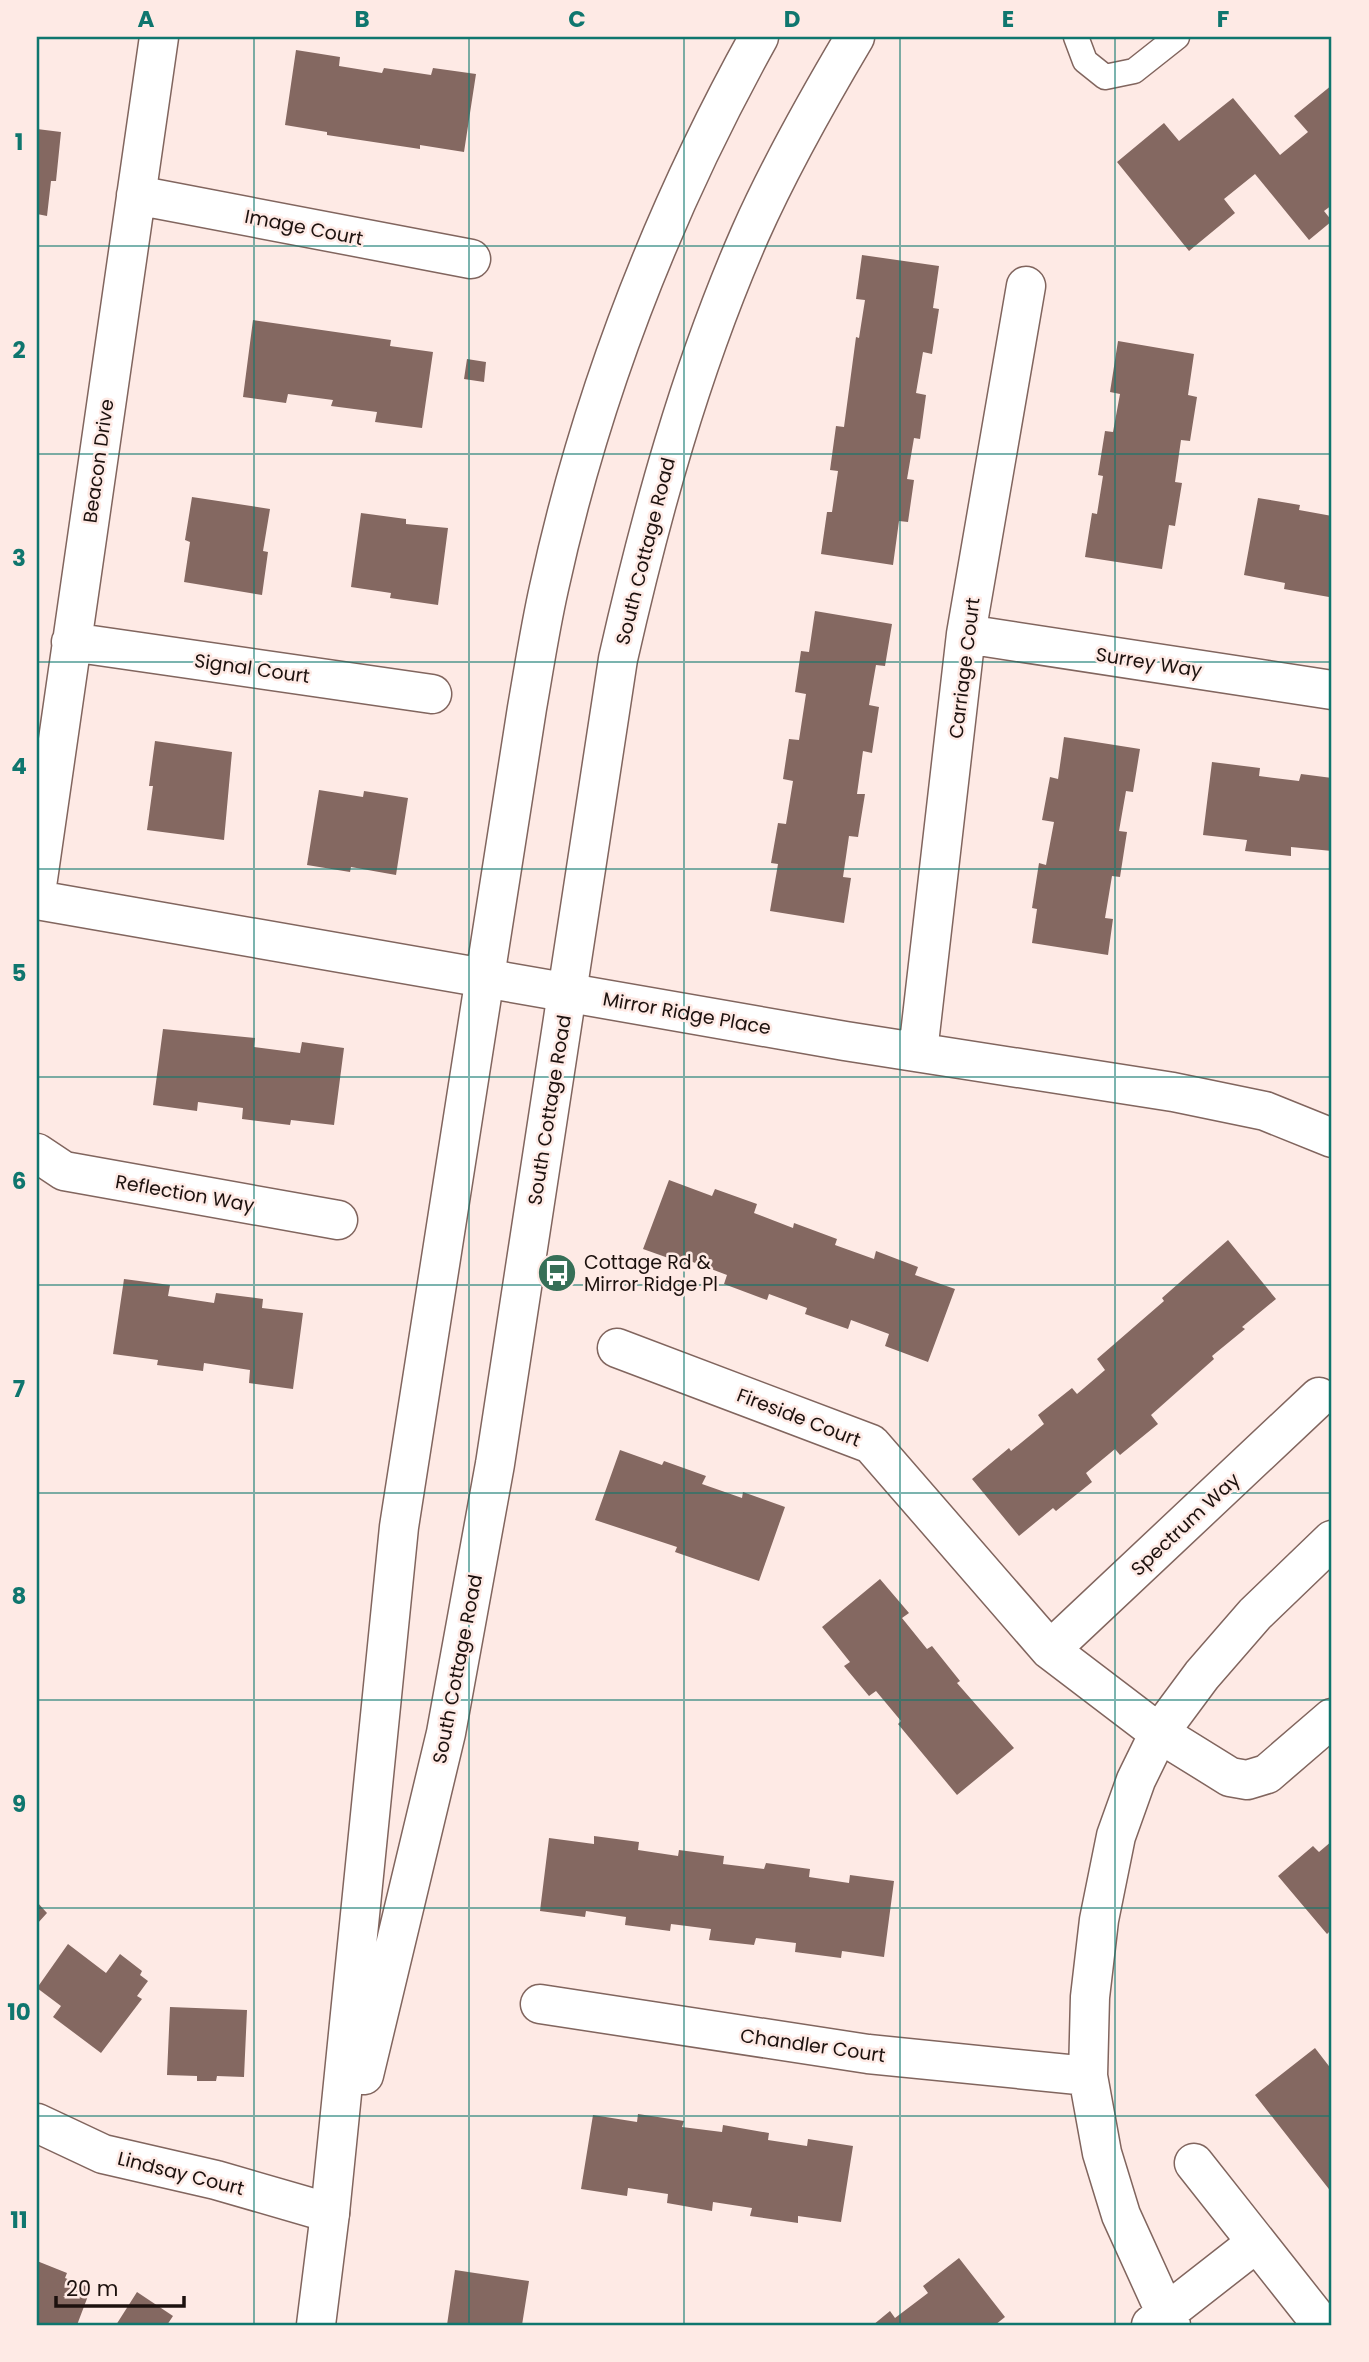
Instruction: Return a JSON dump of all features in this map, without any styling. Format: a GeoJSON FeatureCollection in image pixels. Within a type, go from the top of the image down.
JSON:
{"type":"FeatureCollection","features":[{"type":"Feature","properties":{"kind":"street","name":"Beacon Drive"},"geometry":{"type":"LineString","coordinates":[[37,886],[159,37]]}},
{"type":"Feature","properties":{"kind":"street","name":"South Cottage Road"},"geometry":{"type":"LineString","coordinates":[[317,2325],[399,1527],[548,589],[578,473],[610,368],[644,276],[682,186],[726,96],[759,37]]}},
{"type":"Feature","properties":{"kind":"street","name":"South Cottage Road"},"geometry":{"type":"LineString","coordinates":[[330,2213],[446,1733],[495,1464],[618,659],[642,555],[669,454],[707,344],[751,233],[812,109],[855,37]]}},
{"type":"Feature","properties":{"kind":"street","name":"Image Court"},"geometry":{"type":"LineString","coordinates":[[136,195],[471,259]]}},
{"type":"Feature","properties":{"kind":"street","name":"Carriage Court"},"geometry":{"type":"LineString","coordinates":[[918,1052],[966,634],[1026,286]]}},
{"type":"Feature","properties":{"kind":"street","name":"Surrey Way"},"geometry":{"type":"LineString","coordinates":[[966,634],[1332,690]]}},
{"type":"Feature","properties":{"kind":"street","name":"Signal Court"},"geometry":{"type":"LineString","coordinates":[[72,642],[432,694]]}},
{"type":"Feature","properties":{"kind":"street","name":"Mirror Ridge Place"},"geometry":{"type":"LineString","coordinates":[[37,900],[918,1052],[1173,1092],[1265,1111],[1332,1138]]}},
{"type":"Feature","properties":{"kind":"street","name":"Reflection Way"},"geometry":{"type":"LineString","coordinates":[[37,1153],[64,1171],[338,1220]]}},
{"type":"Feature","properties":{"kind":"street","name":"Fireside Court"},"geometry":{"type":"LineString","coordinates":[[617,1348],[871,1444],[1050,1650]]}},
{"type":"Feature","properties":{"kind":"street","name":"Spectrum Way"},"geometry":{"type":"LineString","coordinates":[[1050,1650],[1319,1397]]}},
{"type":"Feature","properties":{"kind":"street"},"geometry":{"type":"LineString","coordinates":[[1256,2243],[1162,2322],[1121,2215],[1101,2153],[1088,2076],[1090,1997],[1099,1920],[1116,1836],[1136,1780],[1159,1733],[1202,1675],[1255,1614],[1332,1540]]}},
{"type":"Feature","properties":{"kind":"street"},"geometry":{"type":"LineString","coordinates":[[1050,1650],[1159,1733],[1230,1777],[1247,1780],[1267,1774],[1332,1718]]}},
{"type":"Feature","properties":{"kind":"street","name":"Chandler Court"},"geometry":{"type":"LineString","coordinates":[[540,2004],[868,2054],[1088,2076]]}},
{"type":"Feature","properties":{"kind":"street","name":"Lindsay Court"},"geometry":{"type":"LineString","coordinates":[[37,2123],[103,2154],[216,2180],[330,2213]]}},
{"type":"Feature","properties":{"kind":"street"},"geometry":{"type":"LineString","coordinates":[[1194,2163],[1322,2325]]}},
{"type":"Feature","properties":{"kind":"lane"},"geometry":{"type":"LineString","coordinates":[[1076,37],[1085,61],[1105,77],[1134,71],[1177,37]]}},
{"type":"Feature","properties":{"kind":"building"},"geometry":{"type":"Polygon","coordinates":[[[296,50],[340,57],[339,66],[382,73],[384,68],[431,75],[433,68],[476,74],[464,152],[420,145],[420,149],[327,135],[327,132],[285,125],[296,50]]]}},
{"type":"Feature","properties":{"kind":"building"},"geometry":{"type":"Polygon","coordinates":[[[1332,85],[1332,205],[1324,211],[1332,221],[1309,240],[1255,174],[1224,199],[1235,213],[1189,251],[1117,162],[1164,123],[1179,141],[1233,98],[1280,155],[1308,132],[1294,116],[1332,85]]]}},
{"type":"Feature","properties":{"kind":"building"},"geometry":{"type":"Polygon","coordinates":[[[37,129],[61,132],[56,181],[51,181],[47,216],[37,214],[37,129]]]}},
{"type":"Feature","properties":{"kind":"building"},"geometry":{"type":"Polygon","coordinates":[[[862,255],[939,266],[933,308],[939,309],[932,354],[923,352],[916,393],[926,395],[920,439],[914,438],[907,479],[914,480],[908,522],[899,521],[893,565],[821,554],[827,512],[832,512],[838,471],[830,470],[836,426],[844,427],[856,337],[859,338],[865,300],[856,299],[862,255]]]}},
{"type":"Feature","properties":{"kind":"building"},"geometry":{"type":"Polygon","coordinates":[[[253,320],[391,340],[390,346],[433,352],[422,428],[375,422],[377,412],[331,406],[333,400],[288,394],[286,403],[243,397],[253,320]]]}},
{"type":"Feature","properties":{"kind":"building"},"geometry":{"type":"Polygon","coordinates":[[[1118,341],[1194,354],[1188,395],[1197,397],[1190,441],[1181,440],[1175,482],[1182,483],[1175,526],[1169,525],[1162,569],[1085,557],[1092,513],[1097,514],[1103,476],[1098,475],[1105,431],[1113,432],[1120,394],[1110,392],[1118,341]]]}},
{"type":"Feature","properties":{"kind":"building"},"geometry":{"type":"Polygon","coordinates":[[[467,359],[486,362],[484,382],[464,379],[467,359]]]}},
{"type":"Feature","properties":{"kind":"building"},"geometry":{"type":"Polygon","coordinates":[[[192,497],[270,509],[263,551],[268,552],[262,595],[184,582],[190,542],[185,540],[192,497]]]}},
{"type":"Feature","properties":{"kind":"building"},"geometry":{"type":"Polygon","coordinates":[[[1258,498],[1300,505],[1299,510],[1332,516],[1332,588],[1329,597],[1284,589],[1285,583],[1244,575],[1258,498]]]}},
{"type":"Feature","properties":{"kind":"building"},"geometry":{"type":"Polygon","coordinates":[[[361,513],[406,519],[406,524],[448,528],[438,605],[390,598],[391,593],[351,587],[361,513]]]}},
{"type":"Feature","properties":{"kind":"building"},"geometry":{"type":"Polygon","coordinates":[[[815,611],[892,624],[885,666],[876,665],[869,705],[879,707],[872,753],[863,751],[857,794],[865,794],[858,837],[849,836],[843,877],[851,878],[844,923],[770,911],[778,864],[771,863],[778,823],[786,824],[793,781],[783,779],[789,739],[799,740],[806,694],[795,692],[801,651],[809,652],[815,611]]]}},
{"type":"Feature","properties":{"kind":"building"},"geometry":{"type":"Polygon","coordinates":[[[1064,737],[1140,749],[1133,792],[1126,791],[1119,831],[1127,832],[1120,877],[1112,876],[1105,918],[1113,919],[1108,955],[1032,943],[1037,909],[1032,908],[1039,863],[1046,865],[1054,822],[1042,820],[1050,777],[1058,779],[1064,737]]]}},
{"type":"Feature","properties":{"kind":"building"},"geometry":{"type":"Polygon","coordinates":[[[155,741],[232,752],[224,840],[147,830],[155,741]]]}},
{"type":"Feature","properties":{"kind":"building"},"geometry":{"type":"Polygon","coordinates":[[[1212,762],[1260,768],[1259,776],[1299,781],[1301,774],[1332,778],[1332,851],[1291,847],[1291,856],[1245,851],[1247,840],[1203,835],[1212,762]]]}},
{"type":"Feature","properties":{"kind":"building"},"geometry":{"type":"Polygon","coordinates":[[[319,790],[363,797],[364,791],[408,798],[396,875],[351,867],[350,872],[307,865],[319,790]]]}},
{"type":"Feature","properties":{"kind":"building"},"geometry":{"type":"Polygon","coordinates":[[[163,1029],[255,1038],[254,1047],[300,1053],[302,1042],[344,1048],[334,1125],[291,1120],[290,1125],[242,1119],[243,1108],[198,1102],[197,1111],[153,1105],[163,1029]]]}},
{"type":"Feature","properties":{"kind":"building"},"geometry":{"type":"Polygon","coordinates":[[[669,1180],[712,1196],[715,1189],[757,1204],[754,1213],[793,1228],[794,1223],[837,1239],[835,1245],[874,1259],[876,1251],[918,1267],[915,1275],[955,1289],[928,1362],[885,1346],[889,1334],[851,1320],[848,1329],[805,1314],[807,1308],[769,1294],[767,1300],[724,1284],[727,1275],[690,1261],[688,1265],[643,1249],[669,1180]]]}},
{"type":"Feature","properties":{"kind":"building"},"geometry":{"type":"Polygon","coordinates":[[[1228,1240],[1276,1299],[1242,1327],[1245,1329],[1212,1356],[1214,1359],[1151,1415],[1158,1424],[1120,1455],[1115,1449],[1086,1473],[1092,1482],[1056,1511],[1053,1508],[1019,1536],[972,1479],[1009,1448],[1011,1451],[1044,1424],[1038,1415],[1072,1388],[1077,1394],[1105,1370],[1097,1359],[1164,1301],[1162,1298],[1228,1240]]]}},
{"type":"Feature","properties":{"kind":"building"},"geometry":{"type":"Polygon","coordinates":[[[124,1279],[170,1285],[168,1296],[214,1303],[216,1293],[263,1299],[262,1308],[303,1313],[293,1389],[249,1383],[250,1370],[204,1363],[203,1371],[157,1365],[158,1360],[113,1354],[124,1279]]]}},
{"type":"Feature","properties":{"kind":"building"},"geometry":{"type":"Polygon","coordinates":[[[620,1450],[662,1465],[664,1461],[706,1476],[702,1484],[742,1498],[743,1492],[785,1507],[759,1581],[675,1552],[677,1547],[595,1520],[620,1450]]]}},
{"type":"Feature","properties":{"kind":"building"},"geometry":{"type":"Polygon","coordinates":[[[880,1579],[909,1613],[902,1618],[927,1649],[932,1646],[960,1681],[957,1683],[1014,1748],[957,1795],[898,1724],[901,1721],[876,1691],[869,1696],[844,1666],[850,1662],[822,1627],[880,1579]]]}},
{"type":"Feature","properties":{"kind":"building"},"geometry":{"type":"Polygon","coordinates":[[[594,1836],[639,1842],[638,1850],[678,1856],[679,1850],[724,1856],[723,1864],[764,1869],[766,1863],[810,1869],[809,1877],[849,1883],[850,1875],[894,1881],[884,1957],[842,1951],[841,1958],[795,1952],[796,1943],[756,1938],[754,1945],[709,1940],[711,1929],[671,1924],[670,1931],[625,1925],[626,1917],[586,1911],[585,1917],[540,1911],[549,1838],[594,1844],[594,1836]]]}},
{"type":"Feature","properties":{"kind":"building"},"geometry":{"type":"Polygon","coordinates":[[[1332,1841],[1332,1929],[1327,1934],[1278,1876],[1313,1846],[1319,1852],[1332,1841]]]}},
{"type":"Feature","properties":{"kind":"building"},"geometry":{"type":"Polygon","coordinates":[[[37,1902],[47,1913],[37,1924],[37,1902]]]}},
{"type":"Feature","properties":{"kind":"building"},"geometry":{"type":"Polygon","coordinates":[[[68,1944],[106,1973],[120,1954],[142,1971],[140,1975],[148,1981],[137,1996],[142,1999],[101,2053],[53,2017],[61,2006],[37,1988],[68,1944]]]}},
{"type":"Feature","properties":{"kind":"building"},"geometry":{"type":"Polygon","coordinates":[[[170,2007],[247,2010],[244,2077],[217,2076],[216,2081],[197,2081],[197,2076],[167,2075],[170,2007]]]}},
{"type":"Feature","properties":{"kind":"building"},"geometry":{"type":"Polygon","coordinates":[[[1315,2048],[1332,2070],[1332,2193],[1255,2095],[1315,2048]]]}},
{"type":"Feature","properties":{"kind":"building"},"geometry":{"type":"Polygon","coordinates":[[[638,2114],[684,2121],[682,2127],[722,2132],[723,2125],[769,2133],[768,2140],[807,2146],[808,2139],[853,2146],[841,2222],[798,2216],[798,2223],[750,2216],[752,2208],[713,2202],[712,2211],[667,2203],[668,2194],[628,2188],[627,2196],[581,2189],[593,2115],[637,2122],[638,2114]]]}},
{"type":"Feature","properties":{"kind":"building"},"geometry":{"type":"Polygon","coordinates":[[[959,2258],[1005,2317],[995,2325],[873,2325],[890,2311],[895,2318],[928,2293],[923,2286],[959,2258]]]}},
{"type":"Feature","properties":{"kind":"building"},"geometry":{"type":"Polygon","coordinates":[[[37,2261],[67,2273],[65,2278],[91,2288],[77,2325],[37,2325],[37,2261]]]}},
{"type":"Feature","properties":{"kind":"building"},"geometry":{"type":"Polygon","coordinates":[[[455,2270],[529,2281],[522,2325],[447,2325],[455,2270]]]}},
{"type":"Feature","properties":{"kind":"building"},"geometry":{"type":"Polygon","coordinates":[[[137,2292],[173,2316],[167,2325],[116,2325],[137,2292]]]}},
{"type":"Feature","properties":{"kind":"place","name":"Cottage Rd & Mirror Ridge Pl"},"geometry":{"type":"Point","coordinates":[557,1273]}}]}
